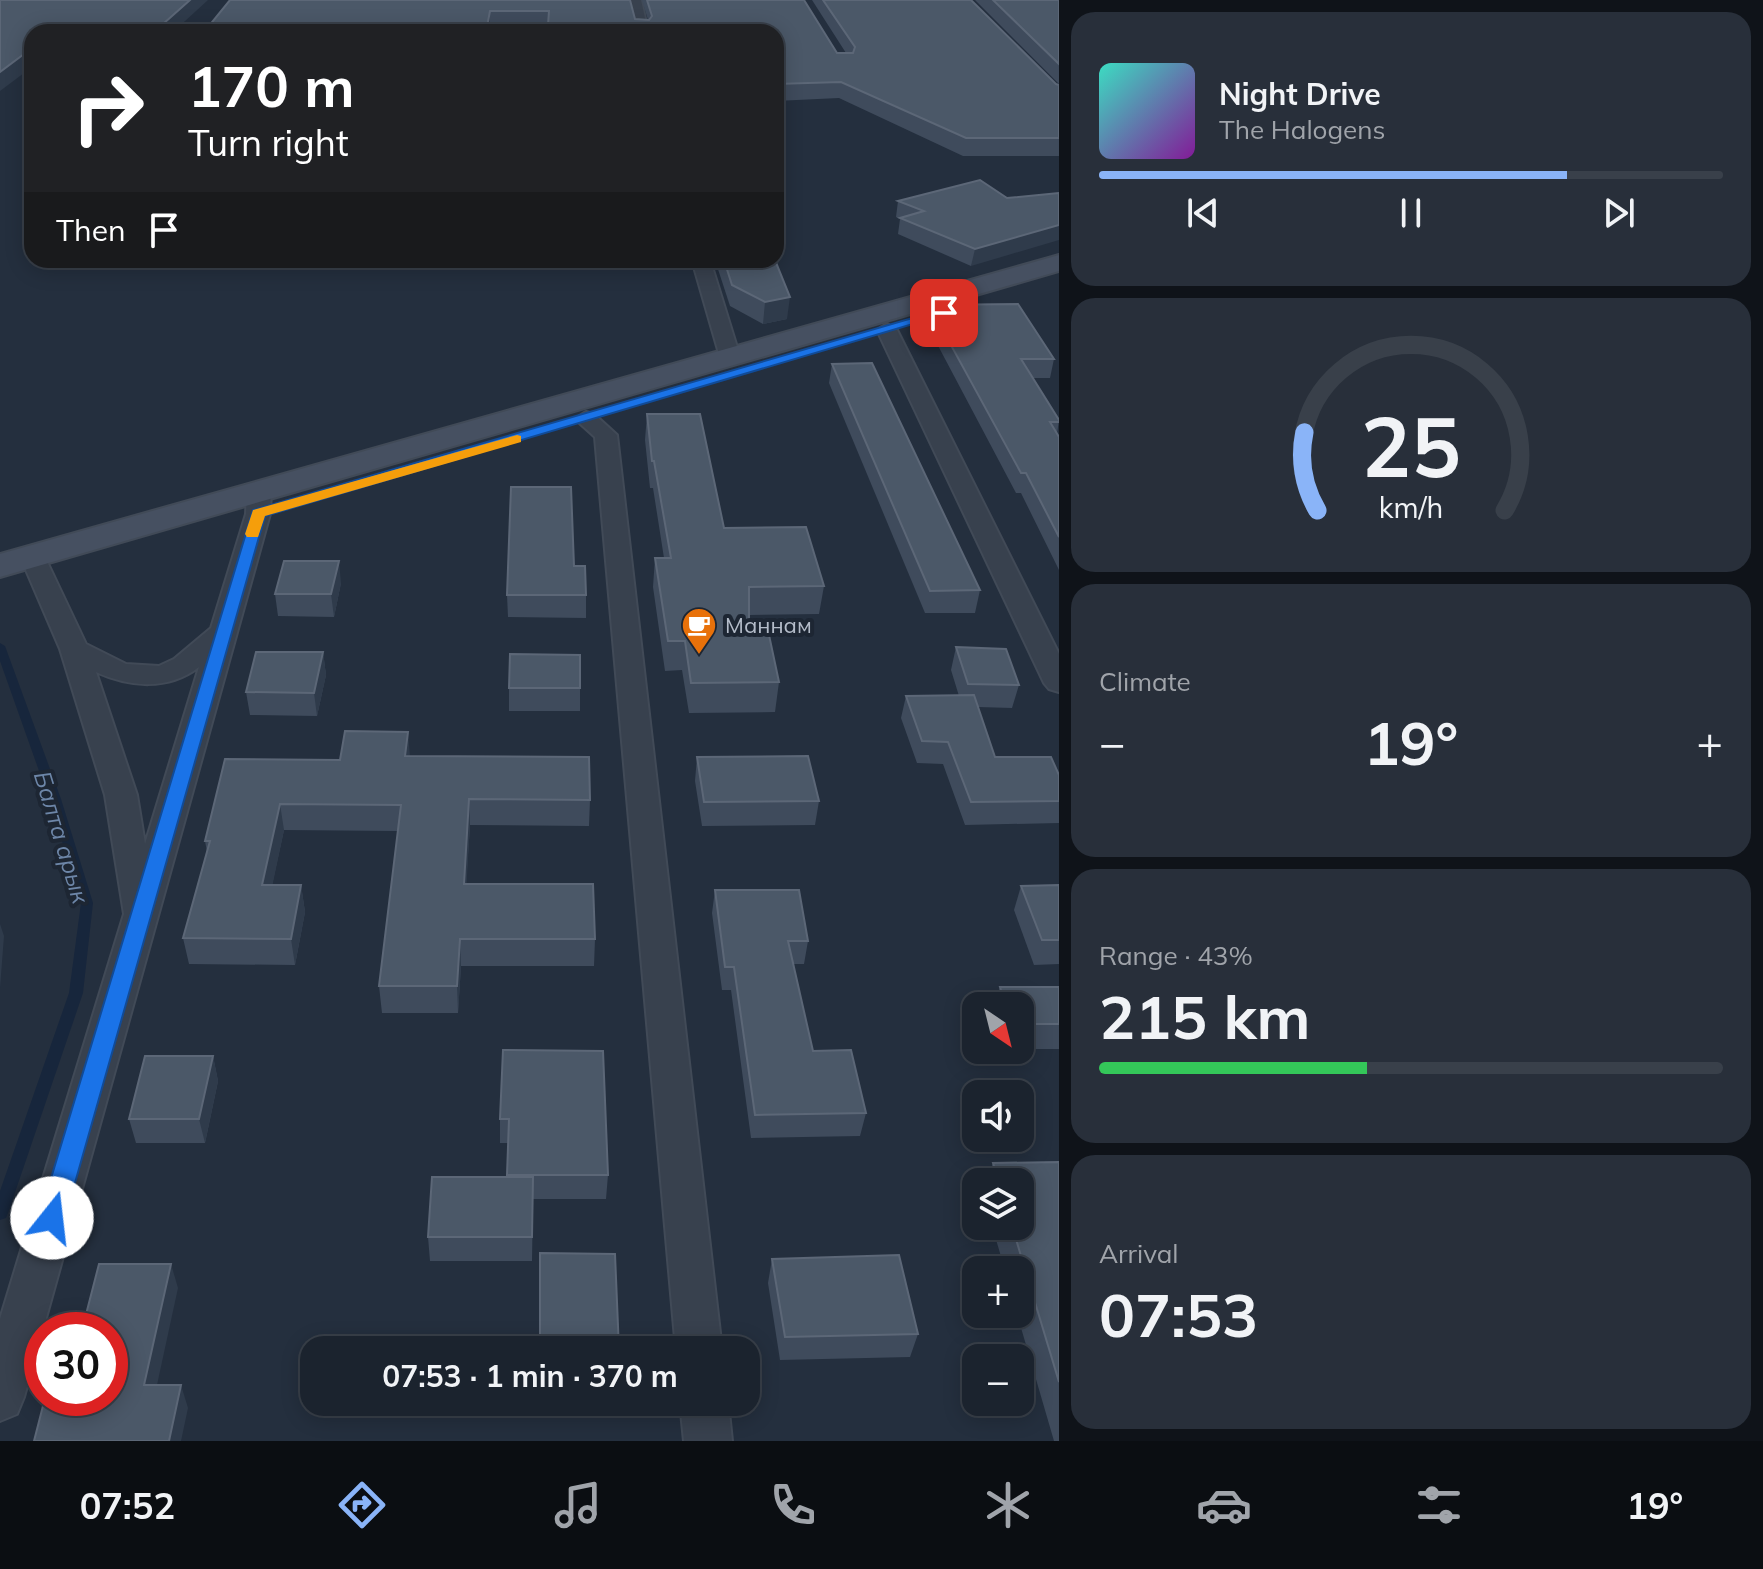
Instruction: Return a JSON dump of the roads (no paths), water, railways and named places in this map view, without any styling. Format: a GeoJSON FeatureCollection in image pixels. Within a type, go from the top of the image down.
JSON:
{"type":"FeatureCollection","features":[{"type":"Feature","properties":{"kind":"main road"},"geometry":{"type":"LineString","coordinates":[[259,502],[730,357],[1059,263]]}},
{"type":"Feature","properties":{"kind":"main road"},"geometry":{"type":"LineString","coordinates":[[15,567],[586,419],[1059,279]]}},
{"type":"Feature","properties":{"kind":"street"},"geometry":{"type":"LineString","coordinates":[[635,0],[640,24]]}},
{"type":"Feature","properties":{"kind":"street"},"geometry":{"type":"LineString","coordinates":[[703,268],[730,357]]}},
{"type":"Feature","properties":{"kind":"street"},"geometry":{"type":"LineString","coordinates":[[887,330],[1059,683]]}},
{"type":"Feature","properties":{"kind":"street"},"geometry":{"type":"LineString","coordinates":[[586,419],[606,435],[698,1336]]}},
{"type":"Feature","properties":{"kind":"street"},"geometry":{"type":"LineString","coordinates":[[0,1397],[259,502]]}},
{"type":"Feature","properties":{"kind":"street"},"geometry":{"type":"LineString","coordinates":[[15,567],[74,649],[121,795],[139,918]]}},
{"type":"Feature","properties":{"kind":"street"},"geometry":{"type":"LineString","coordinates":[[74,649],[110,670],[131,676],[156,675],[181,669],[196,659],[223,629]]}},
{"type":"Feature","properties":{"kind":"street"},"geometry":{"type":"LineString","coordinates":[[705,1416],[708,1441]]}},
{"type":"Feature","properties":{"kind":"waterway","name":"Балта арык"},"geometry":{"type":"LineString","coordinates":[[0,646],[55,799],[87,903],[76,993],[0,1213]]}},
{"type":"Feature","properties":{"kind":"place","name":"Маннам"},"geometry":{"type":"Point","coordinates":[699,656]}}]}
